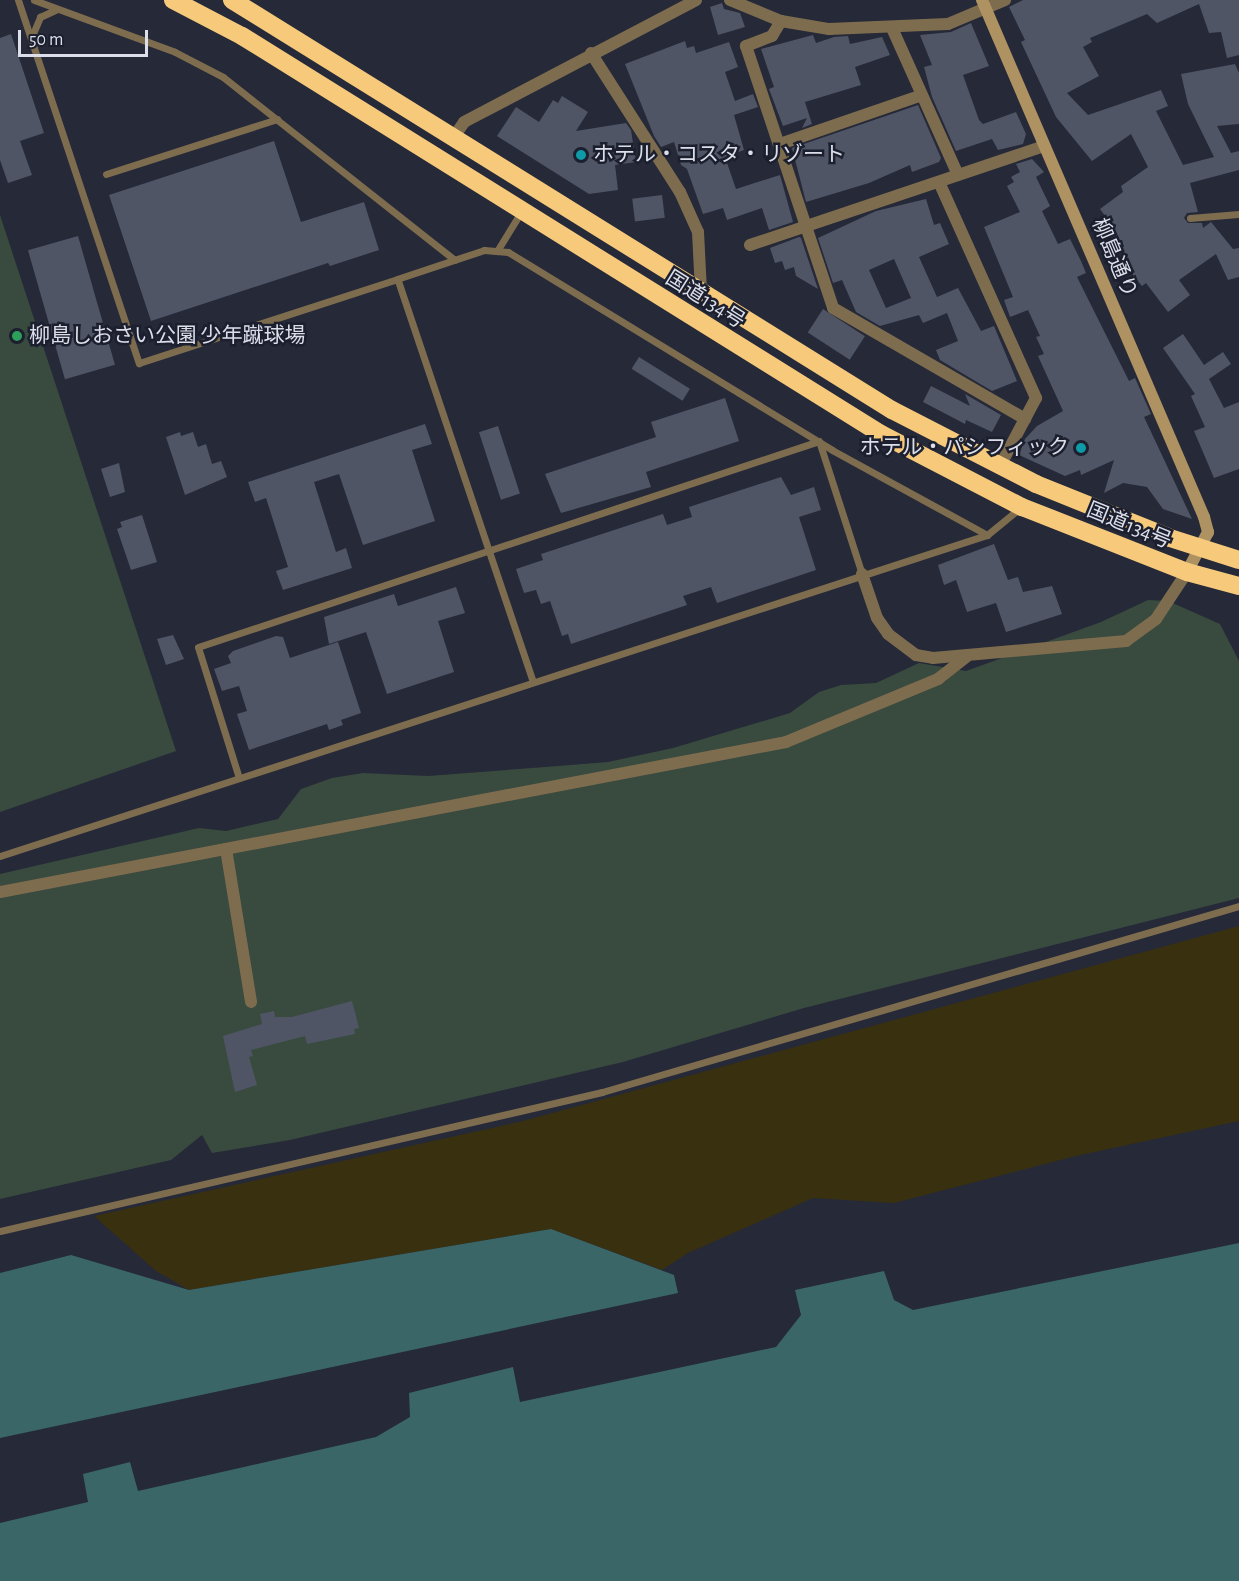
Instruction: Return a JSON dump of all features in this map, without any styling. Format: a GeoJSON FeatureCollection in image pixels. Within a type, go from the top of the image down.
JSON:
{"type":"FeatureCollection","features":[{"type":"Feature","properties":{"kind":"highway","name":"国道134号"},"geometry":{"type":"LineString","coordinates":[[173,0],[242,36],[836,408],[1022,507],[1186,572],[1239,586]]}},
{"type":"Feature","properties":{"kind":"highway","name":"国道134号"},"geometry":{"type":"LineString","coordinates":[[232,0],[892,410],[1036,484],[1199,549],[1239,560]]}},
{"type":"Feature","properties":{"kind":"street"},"geometry":{"type":"LineString","coordinates":[[453,138],[464,122],[591,53],[696,0]]}},
{"type":"Feature","properties":{"kind":"street"},"geometry":{"type":"LineString","coordinates":[[730,0],[781,21],[829,29],[948,24],[983,5],[1005,0]]}},
{"type":"Feature","properties":{"kind":"street","name":"柳島通り"},"geometry":{"type":"LineString","coordinates":[[983,5],[1208,532],[1199,549]]}},
{"type":"Feature","properties":{"kind":"street"},"geometry":{"type":"LineString","coordinates":[[781,21],[772,36],[746,45],[808,226],[833,308],[1025,419]]}},
{"type":"Feature","properties":{"kind":"street"},"geometry":{"type":"LineString","coordinates":[[892,28],[958,175]]}},
{"type":"Feature","properties":{"kind":"street"},"geometry":{"type":"LineString","coordinates":[[591,53],[680,192],[698,232],[701,292]]}},
{"type":"Feature","properties":{"kind":"street"},"geometry":{"type":"LineString","coordinates":[[780,144],[922,95]]}},
{"type":"Feature","properties":{"kind":"street"},"geometry":{"type":"LineString","coordinates":[[750,245],[1044,146]]}},
{"type":"Feature","properties":{"kind":"street"},"geometry":{"type":"LineString","coordinates":[[939,182],[1036,398],[1000,466]]}},
{"type":"Feature","properties":{"kind":"street"},"geometry":{"type":"LineString","coordinates":[[862,574],[877,618],[903,647],[924,656],[966,657],[1126,641],[1156,619],[1199,549]]}},
{"type":"Feature","properties":{"kind":"street"},"geometry":{"type":"LineString","coordinates":[[0,892],[786,742],[938,679],[966,657]]}},
{"type":"Feature","properties":{"kind":"street"},"geometry":{"type":"LineString","coordinates":[[226,849],[251,1002]]}},
{"type":"Feature","properties":{"kind":"lane"},"geometry":{"type":"LineString","coordinates":[[18,0],[139,363],[484,250],[508,252],[819,441],[987,535]]}},
{"type":"Feature","properties":{"kind":"lane"},"geometry":{"type":"LineString","coordinates":[[34,0],[175,52],[223,77],[455,260]]}},
{"type":"Feature","properties":{"kind":"lane"},"geometry":{"type":"LineString","coordinates":[[32,38],[40,17],[59,9]]}},
{"type":"Feature","properties":{"kind":"lane"},"geometry":{"type":"LineString","coordinates":[[106,174],[277,119]]}},
{"type":"Feature","properties":{"kind":"lane"},"geometry":{"type":"LineString","coordinates":[[497,251],[522,211]]}},
{"type":"Feature","properties":{"kind":"lane"},"geometry":{"type":"LineString","coordinates":[[1190,218],[1239,214]]}},
{"type":"Feature","properties":{"kind":"lane"},"geometry":{"type":"LineString","coordinates":[[397,279],[533,682]]}},
{"type":"Feature","properties":{"kind":"lane"},"geometry":{"type":"LineString","coordinates":[[239,778],[198,647],[819,441]]}},
{"type":"Feature","properties":{"kind":"lane"},"geometry":{"type":"LineString","coordinates":[[819,441],[862,574]]}},
{"type":"Feature","properties":{"kind":"lane"},"geometry":{"type":"LineString","coordinates":[[0,856],[987,535],[1022,507]]}},
{"type":"Feature","properties":{"kind":"lane"},"geometry":{"type":"LineString","coordinates":[[0,1231],[602,1092],[1239,906]]}},
{"type":"Feature","properties":{"kind":"shaded area"},"geometry":{"type":"Polygon","coordinates":[[[0,215],[176,751],[0,812],[0,215]]]}},
{"type":"Feature","properties":{"kind":"shaded area"},"geometry":{"type":"Polygon","coordinates":[[[1148,600],[1168,601],[1220,624],[1239,661],[1239,898],[804,1008],[623,1062],[290,1140],[212,1153],[202,1135],[171,1160],[0,1199],[0,874],[199,828],[226,831],[278,819],[301,789],[332,778],[363,773],[428,776],[608,762],[673,748],[790,713],[819,692],[841,685],[876,683],[919,663],[966,671],[1101,622],[1148,600]]]}},
{"type":"Feature","properties":{"kind":"shaded area"},"geometry":{"type":"Polygon","coordinates":[[[551,1229],[674,1275],[678,1293],[0,1438],[0,1273],[71,1255],[189,1290],[551,1229]]]}},
{"type":"Feature","properties":{"kind":"shaded area"},"geometry":{"type":"Polygon","coordinates":[[[1239,1243],[1239,1581],[0,1581],[0,1523],[88,1502],[83,1474],[130,1462],[138,1491],[376,1437],[410,1417],[409,1393],[513,1367],[520,1402],[776,1347],[801,1315],[795,1290],[884,1271],[894,1300],[913,1310],[1239,1243]]]}},
{"type":"Feature","properties":{"kind":"sand"},"geometry":{"type":"Polygon","coordinates":[[[1239,926],[1239,1121],[1076,1156],[894,1203],[813,1198],[688,1253],[662,1270],[551,1229],[189,1290],[156,1271],[94,1216],[523,1121],[1239,926]]]}},
{"type":"Feature","properties":{"kind":"building"},"geometry":{"type":"Polygon","coordinates":[[[1023,0],[1239,0],[1239,55],[1227,58],[1221,32],[1209,33],[1199,4],[1157,23],[1147,14],[1090,38],[1092,42],[1083,47],[1099,76],[1067,93],[1088,115],[1161,90],[1168,106],[1156,111],[1183,165],[1214,157],[1188,104],[1181,74],[1235,64],[1239,73],[1239,124],[1217,126],[1231,153],[1239,151],[1239,170],[1190,183],[1198,212],[1187,213],[1184,218],[1188,223],[1202,223],[1203,228],[1211,222],[1233,249],[1239,248],[1239,277],[1228,280],[1216,254],[1179,280],[1190,295],[1168,312],[1146,283],[1142,286],[1132,274],[1135,272],[1108,234],[1113,227],[1100,209],[1123,192],[1121,186],[1148,167],[1131,134],[1092,161],[1056,117],[1021,42],[1025,40],[1009,7],[1023,0]]]}},
{"type":"Feature","properties":{"kind":"building"},"geometry":{"type":"Polygon","coordinates":[[[722,3],[724,9],[740,13],[745,27],[718,35],[710,7],[722,3]]]}},
{"type":"Feature","properties":{"kind":"building"},"geometry":{"type":"Polygon","coordinates":[[[971,23],[989,66],[963,75],[979,120],[983,124],[1016,112],[1026,134],[1023,144],[998,150],[992,139],[956,151],[932,97],[924,67],[932,65],[920,35],[951,32],[971,23]]]}},
{"type":"Feature","properties":{"kind":"building"},"geometry":{"type":"Polygon","coordinates":[[[11,34],[44,133],[20,141],[32,175],[8,183],[0,160],[0,38],[11,34]]]}},
{"type":"Feature","properties":{"kind":"building"},"geometry":{"type":"Polygon","coordinates":[[[813,35],[816,43],[834,37],[848,36],[850,44],[882,37],[890,55],[855,67],[861,85],[805,102],[812,124],[802,128],[807,118],[783,126],[769,89],[774,87],[761,49],[813,35]]]}},
{"type":"Feature","properties":{"kind":"building"},"geometry":{"type":"Polygon","coordinates":[[[685,41],[687,48],[694,46],[696,53],[729,42],[738,67],[725,72],[735,101],[753,94],[758,107],[734,115],[744,150],[725,157],[736,189],[780,175],[793,222],[769,230],[762,208],[727,220],[723,208],[703,214],[687,169],[681,165],[674,142],[661,147],[654,136],[625,64],[685,41]]]}},
{"type":"Feature","properties":{"kind":"building","name":"ホテル・コスタ・リゾート"},"geometry":{"type":"Polygon","coordinates":[[[562,96],[588,112],[576,131],[626,123],[631,130],[636,162],[615,165],[618,190],[589,194],[497,136],[516,107],[539,122],[553,100],[558,103],[562,96]]]}},
{"type":"Feature","properties":{"kind":"building"},"geometry":{"type":"Polygon","coordinates":[[[918,105],[941,158],[939,162],[912,172],[910,165],[869,183],[806,202],[792,148],[918,105]]]}},
{"type":"Feature","properties":{"kind":"building"},"geometry":{"type":"Polygon","coordinates":[[[274,141],[301,222],[364,202],[379,250],[330,266],[328,263],[151,321],[109,195],[274,141]]]}},
{"type":"Feature","properties":{"kind":"building"},"geometry":{"type":"Polygon","coordinates":[[[1032,159],[1044,172],[1036,177],[1050,206],[1042,211],[1058,244],[1070,239],[1081,261],[1086,273],[1077,277],[1129,381],[1135,378],[1151,414],[1144,417],[1192,519],[1163,509],[1147,487],[1123,483],[1104,493],[1114,460],[1081,475],[1080,470],[1065,476],[1019,455],[1025,439],[1037,426],[1063,411],[1038,356],[1044,354],[1036,337],[1040,336],[1028,310],[1010,317],[1004,300],[1013,297],[984,227],[1020,212],[1007,186],[1014,182],[1011,177],[1020,172],[1016,164],[1032,159]]]}},
{"type":"Feature","properties":{"kind":"building"},"geometry":{"type":"Polygon","coordinates":[[[662,195],[665,218],[635,221],[632,199],[662,195]]]}},
{"type":"Feature","properties":{"kind":"building"},"geometry":{"type":"Polygon","coordinates":[[[926,199],[934,225],[940,223],[949,244],[919,257],[937,297],[958,288],[981,331],[994,326],[1017,381],[992,391],[940,360],[936,350],[958,341],[947,313],[923,323],[919,315],[880,326],[856,312],[842,280],[833,283],[818,238],[876,211],[926,199]],[[894,259],[869,270],[886,308],[911,298],[894,259]]]}},
{"type":"Feature","properties":{"kind":"building"},"geometry":{"type":"Polygon","coordinates":[[[78,236],[115,365],[65,379],[28,250],[78,236]]]}},
{"type":"Feature","properties":{"kind":"building"},"geometry":{"type":"Polygon","coordinates":[[[799,237],[818,289],[796,276],[794,267],[785,270],[782,261],[775,263],[770,248],[799,237]]]}},
{"type":"Feature","properties":{"kind":"building"},"geometry":{"type":"Polygon","coordinates":[[[823,309],[865,336],[850,360],[808,332],[823,309]]]}},
{"type":"Feature","properties":{"kind":"building"},"geometry":{"type":"Polygon","coordinates":[[[1183,334],[1204,365],[1223,352],[1231,364],[1209,379],[1224,408],[1239,402],[1239,469],[1214,478],[1194,431],[1205,427],[1191,396],[1195,394],[1163,348],[1183,334]]]}},
{"type":"Feature","properties":{"kind":"building"},"geometry":{"type":"Polygon","coordinates":[[[639,357],[690,389],[682,401],[632,369],[639,357]]]}},
{"type":"Feature","properties":{"kind":"building"},"geometry":{"type":"Polygon","coordinates":[[[931,386],[970,406],[965,394],[1001,415],[992,432],[966,420],[965,424],[923,402],[931,386]]]}},
{"type":"Feature","properties":{"kind":"building"},"geometry":{"type":"Polygon","coordinates":[[[725,398],[739,441],[646,472],[651,487],[561,513],[545,474],[656,437],[651,422],[725,398]]]}},
{"type":"Feature","properties":{"kind":"building"},"geometry":{"type":"Polygon","coordinates":[[[425,424],[432,444],[412,450],[435,521],[363,545],[339,474],[314,482],[336,552],[346,548],[352,568],[283,590],[276,571],[288,567],[266,498],[255,502],[248,482],[425,424]]]}},
{"type":"Feature","properties":{"kind":"building"},"geometry":{"type":"Polygon","coordinates":[[[498,426],[520,494],[501,500],[479,432],[498,426]]]}},
{"type":"Feature","properties":{"kind":"building"},"geometry":{"type":"Polygon","coordinates":[[[180,432],[181,436],[193,432],[198,447],[206,444],[212,464],[221,461],[227,477],[185,495],[166,437],[180,432]]]}},
{"type":"Feature","properties":{"kind":"building"},"geometry":{"type":"Polygon","coordinates":[[[119,463],[125,492],[110,497],[101,469],[119,463]]]}},
{"type":"Feature","properties":{"kind":"building"},"geometry":{"type":"Polygon","coordinates":[[[781,477],[791,495],[814,487],[821,510],[799,517],[816,570],[717,603],[711,587],[683,596],[687,605],[571,644],[568,634],[562,636],[550,601],[541,604],[536,590],[524,593],[516,569],[543,560],[541,554],[663,514],[667,525],[692,517],[689,507],[781,477]]]}},
{"type":"Feature","properties":{"kind":"building"},"geometry":{"type":"Polygon","coordinates":[[[142,515],[157,562],[131,570],[117,529],[122,527],[120,522],[142,515]]]}},
{"type":"Feature","properties":{"kind":"building"},"geometry":{"type":"Polygon","coordinates":[[[994,544],[1008,580],[1018,577],[1023,592],[1052,586],[1062,614],[1006,632],[996,603],[967,612],[956,580],[944,585],[938,565],[994,544]]]}},
{"type":"Feature","properties":{"kind":"building"},"geometry":{"type":"Polygon","coordinates":[[[456,587],[465,613],[438,621],[454,672],[387,694],[366,632],[329,644],[324,617],[394,594],[398,606],[456,587]]]}},
{"type":"Feature","properties":{"kind":"building"},"geometry":{"type":"Polygon","coordinates":[[[173,635],[184,659],[166,665],[157,639],[173,635]]]}},
{"type":"Feature","properties":{"kind":"building"},"geometry":{"type":"Polygon","coordinates":[[[276,636],[283,637],[290,658],[338,642],[361,713],[341,720],[343,725],[329,730],[327,724],[249,750],[237,714],[247,711],[239,686],[222,691],[214,669],[231,663],[228,656],[233,651],[276,636]]]}},
{"type":"Feature","properties":{"kind":"building"},"geometry":{"type":"Polygon","coordinates":[[[352,1001],[359,1028],[354,1029],[355,1034],[307,1044],[305,1036],[251,1050],[253,1056],[249,1057],[257,1085],[235,1092],[223,1036],[262,1024],[260,1014],[274,1011],[275,1017],[292,1017],[352,1001]]]}},
{"type":"Feature","properties":{"kind":"place","name":"ホテル・コスタ・リゾート"},"geometry":{"type":"Point","coordinates":[581,155]}},
{"type":"Feature","properties":{"kind":"place","name":"柳島しおさい公園 少年蹴球場"},"geometry":{"type":"Point","coordinates":[17,336]}},
{"type":"Feature","properties":{"kind":"place","name":"ホテル・パシフィック"},"geometry":{"type":"Point","coordinates":[1081,448]}}]}
